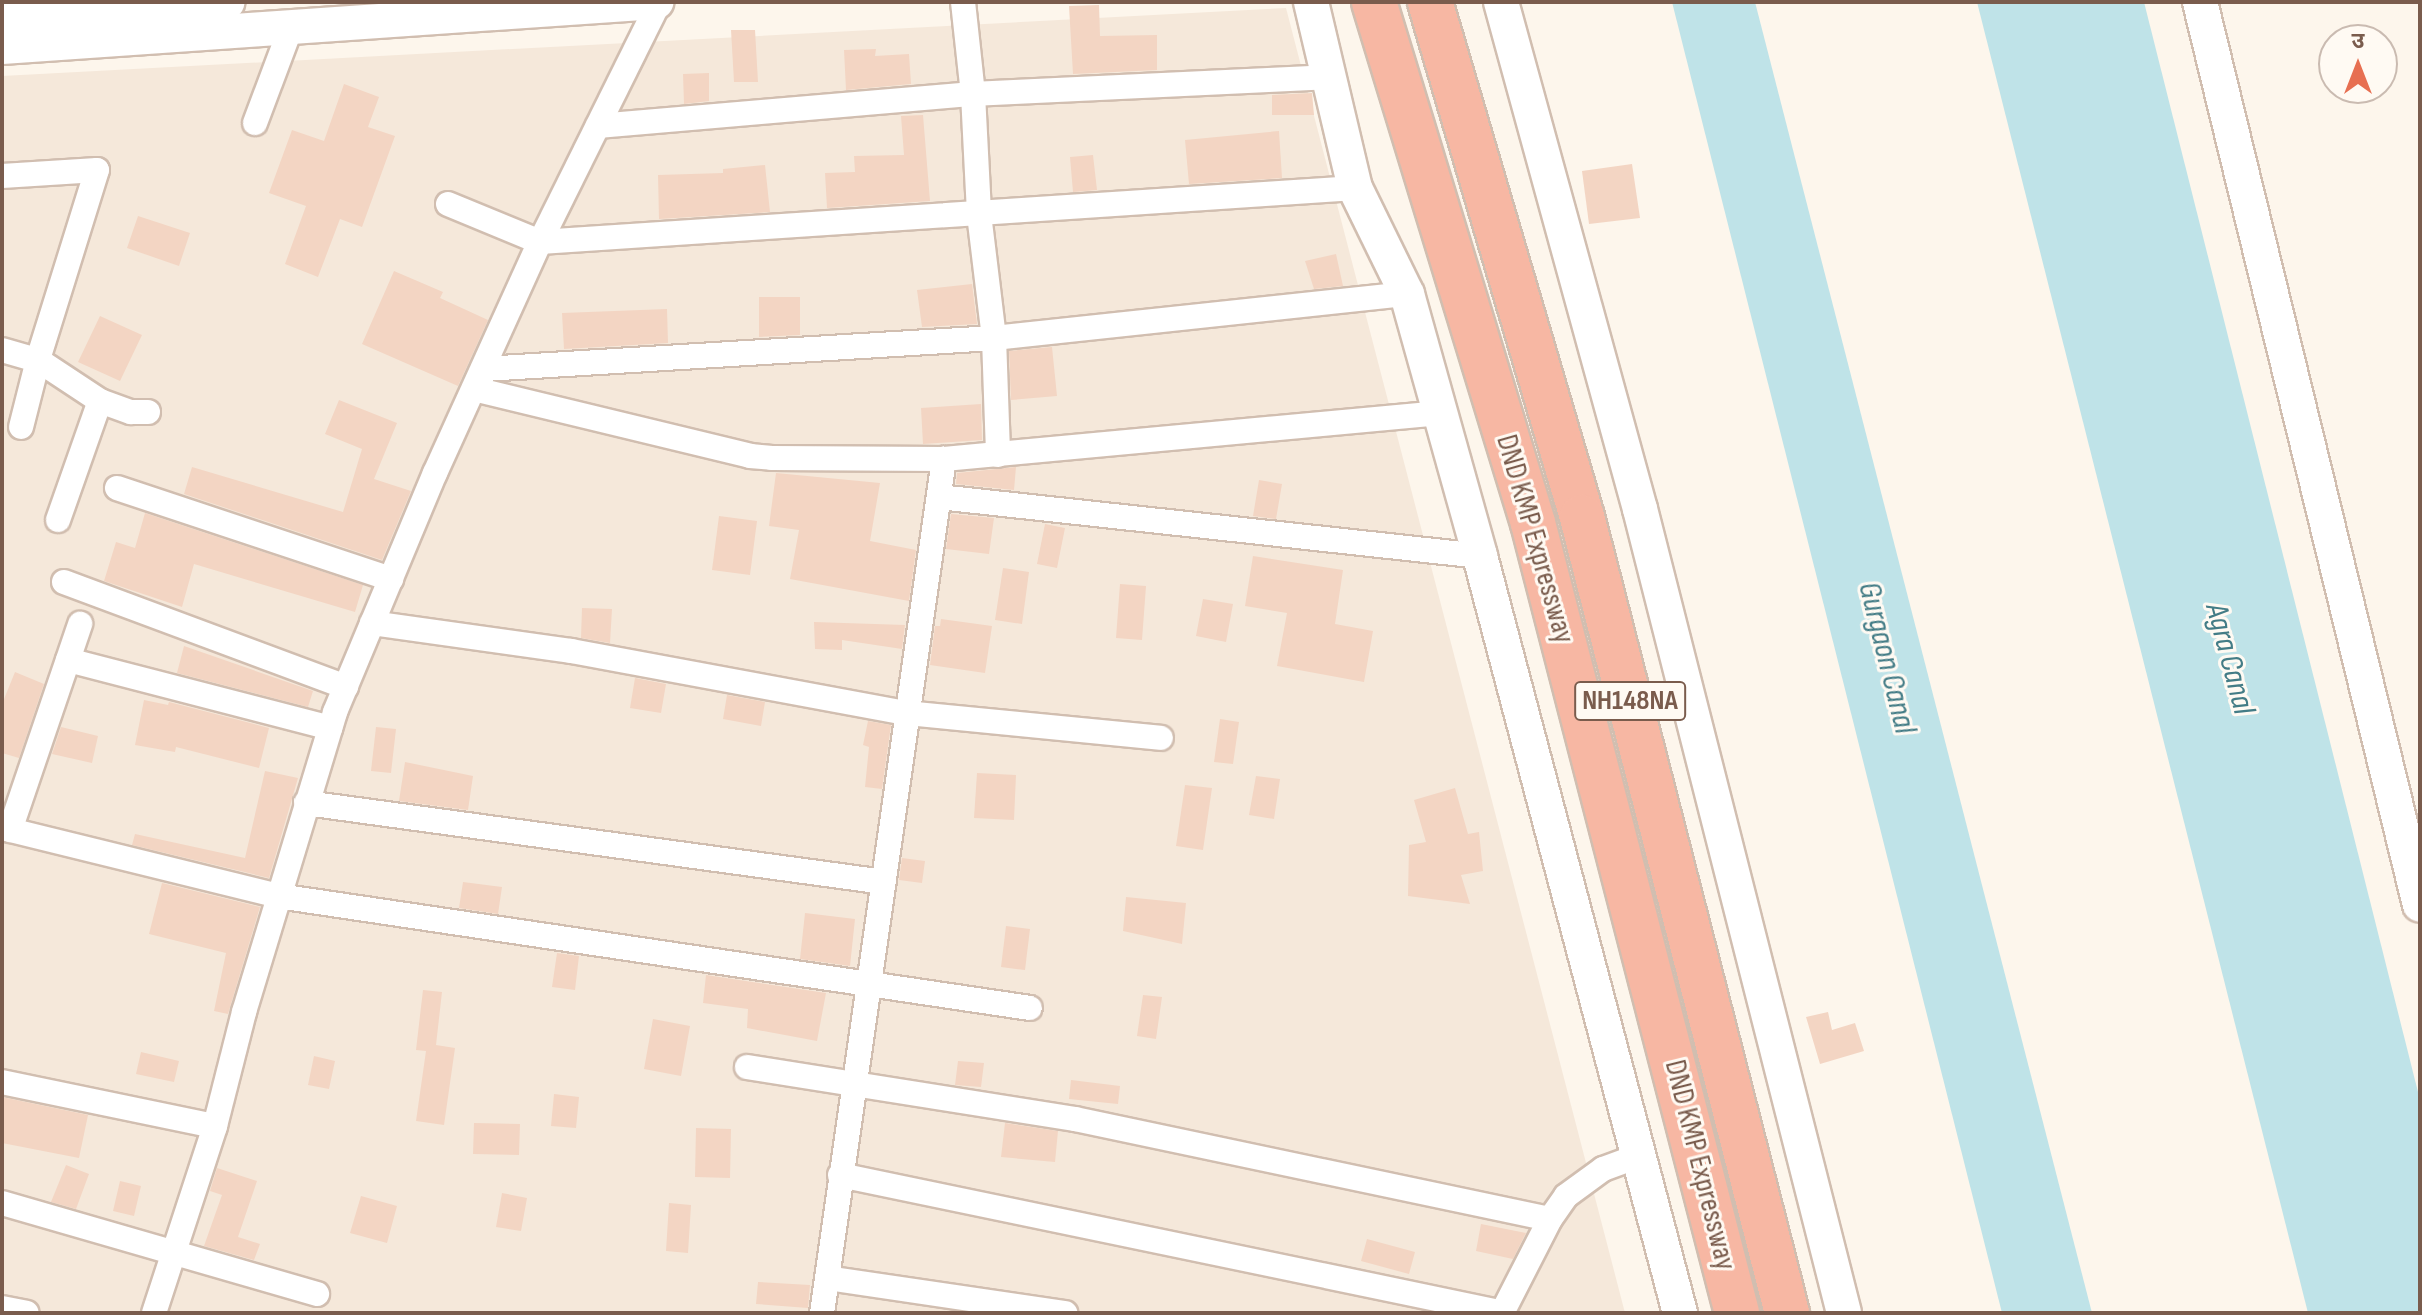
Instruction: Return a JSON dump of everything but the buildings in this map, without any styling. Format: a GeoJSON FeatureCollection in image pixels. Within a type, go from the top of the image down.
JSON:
{"type":"FeatureCollection","features":[{"type":"Feature","properties":{"kind":"highway","name":"DND KMP Expressway"},"geometry":{"type":"LineString","coordinates":[[1374,2],[1533,523],[1737,1313]]}},
{"type":"Feature","properties":{"kind":"highway","name":"DND KMP Expressway"},"geometry":{"type":"LineString","coordinates":[[1430,2],[1582,517],[1787,1313]]}},
{"type":"Feature","properties":{"kind":"street"},"geometry":{"type":"LineString","coordinates":[[2,47],[228,2]]}},
{"type":"Feature","properties":{"kind":"street"},"geometry":{"type":"LineString","coordinates":[[2,17],[166,14],[291,27],[657,2],[540,242],[391,579],[330,728],[278,896],[215,1126],[154,1313]]}},
{"type":"Feature","properties":{"kind":"street"},"geometry":{"type":"LineString","coordinates":[[963,2],[973,94],[979,214],[994,338],[998,455]]}},
{"type":"Feature","properties":{"kind":"street"},"geometry":{"type":"LineString","coordinates":[[1311,2],[1355,188],[1407,294],[1480,556],[1680,1313]]}},
{"type":"Feature","properties":{"kind":"street"},"geometry":{"type":"LineString","coordinates":[[1501,2],[1640,509],[1844,1313]]}},
{"type":"Feature","properties":{"kind":"street"},"geometry":{"type":"LineString","coordinates":[[2200,2],[2420,905]]}},
{"type":"Feature","properties":{"kind":"street"},"geometry":{"type":"LineString","coordinates":[[255,123],[291,27]]}},
{"type":"Feature","properties":{"kind":"street"},"geometry":{"type":"LineString","coordinates":[[598,126],[973,94],[1331,77]]}},
{"type":"Feature","properties":{"kind":"street"},"geometry":{"type":"LineString","coordinates":[[2,176],[97,170],[38,360],[21,427]]}},
{"type":"Feature","properties":{"kind":"street"},"geometry":{"type":"LineString","coordinates":[[448,204],[540,242],[1355,188]]}},
{"type":"Feature","properties":{"kind":"street"},"geometry":{"type":"LineString","coordinates":[[479,379],[994,338],[1407,294]]}},
{"type":"Feature","properties":{"kind":"street"},"geometry":{"type":"LineString","coordinates":[[2,350],[38,360],[100,401],[131,412],[148,412]]}},
{"type":"Feature","properties":{"kind":"street"},"geometry":{"type":"LineString","coordinates":[[479,379],[750,456],[944,459],[1438,413]]}},
{"type":"Feature","properties":{"kind":"street"},"geometry":{"type":"LineString","coordinates":[[58,520],[100,401]]}},
{"type":"Feature","properties":{"kind":"street"},"geometry":{"type":"LineString","coordinates":[[822,1313],[944,459]]}},
{"type":"Feature","properties":{"kind":"street"},"geometry":{"type":"LineString","coordinates":[[117,488],[391,579]]}},
{"type":"Feature","properties":{"kind":"street"},"geometry":{"type":"LineString","coordinates":[[939,497],[1480,556]]}},
{"type":"Feature","properties":{"kind":"street"},"geometry":{"type":"LineString","coordinates":[[64,582],[346,687]]}},
{"type":"Feature","properties":{"kind":"street"},"geometry":{"type":"LineString","coordinates":[[372,623],[571,651],[907,713],[1161,738]]}},
{"type":"Feature","properties":{"kind":"street"},"geometry":{"type":"LineString","coordinates":[[80,624],[6,829],[278,896],[1030,1008]]}},
{"type":"Feature","properties":{"kind":"street"},"geometry":{"type":"LineString","coordinates":[[68,660],[330,728]]}},
{"type":"Feature","properties":{"kind":"street"},"geometry":{"type":"LineString","coordinates":[[306,803],[884,882]]}},
{"type":"Feature","properties":{"kind":"street"},"geometry":{"type":"LineString","coordinates":[[747,1067],[1075,1119],[1550,1219]]}},
{"type":"Feature","properties":{"kind":"street"},"geometry":{"type":"LineString","coordinates":[[2,1082],[215,1126]]}},
{"type":"Feature","properties":{"kind":"street"},"geometry":{"type":"LineString","coordinates":[[840,1175],[1503,1312],[1550,1219],[1584,1180],[1638,1156]]}},
{"type":"Feature","properties":{"kind":"street"},"geometry":{"type":"LineString","coordinates":[[2,1203],[317,1294]]}},
{"type":"Feature","properties":{"kind":"street"},"geometry":{"type":"LineString","coordinates":[[827,1278],[1065,1313]]}},
{"type":"Feature","properties":{"kind":"shaded area"},"geometry":{"type":"Polygon","coordinates":[[[1286,8],[1625,1313],[2,1313],[2,76],[1286,8]]]}},
{"type":"Feature","properties":{"kind":"water","name":"Gurgaon Canal"},"geometry":{"type":"Polygon","coordinates":[[[1672,2],[1755,2],[2092,1313],[2002,1313],[1672,2]]]}},
{"type":"Feature","properties":{"kind":"water","name":"Agra Canal"},"geometry":{"type":"Polygon","coordinates":[[[1977,2],[2144,2],[2420,1100],[2420,1313],[2308,1313],[1977,2]]]}}]}
